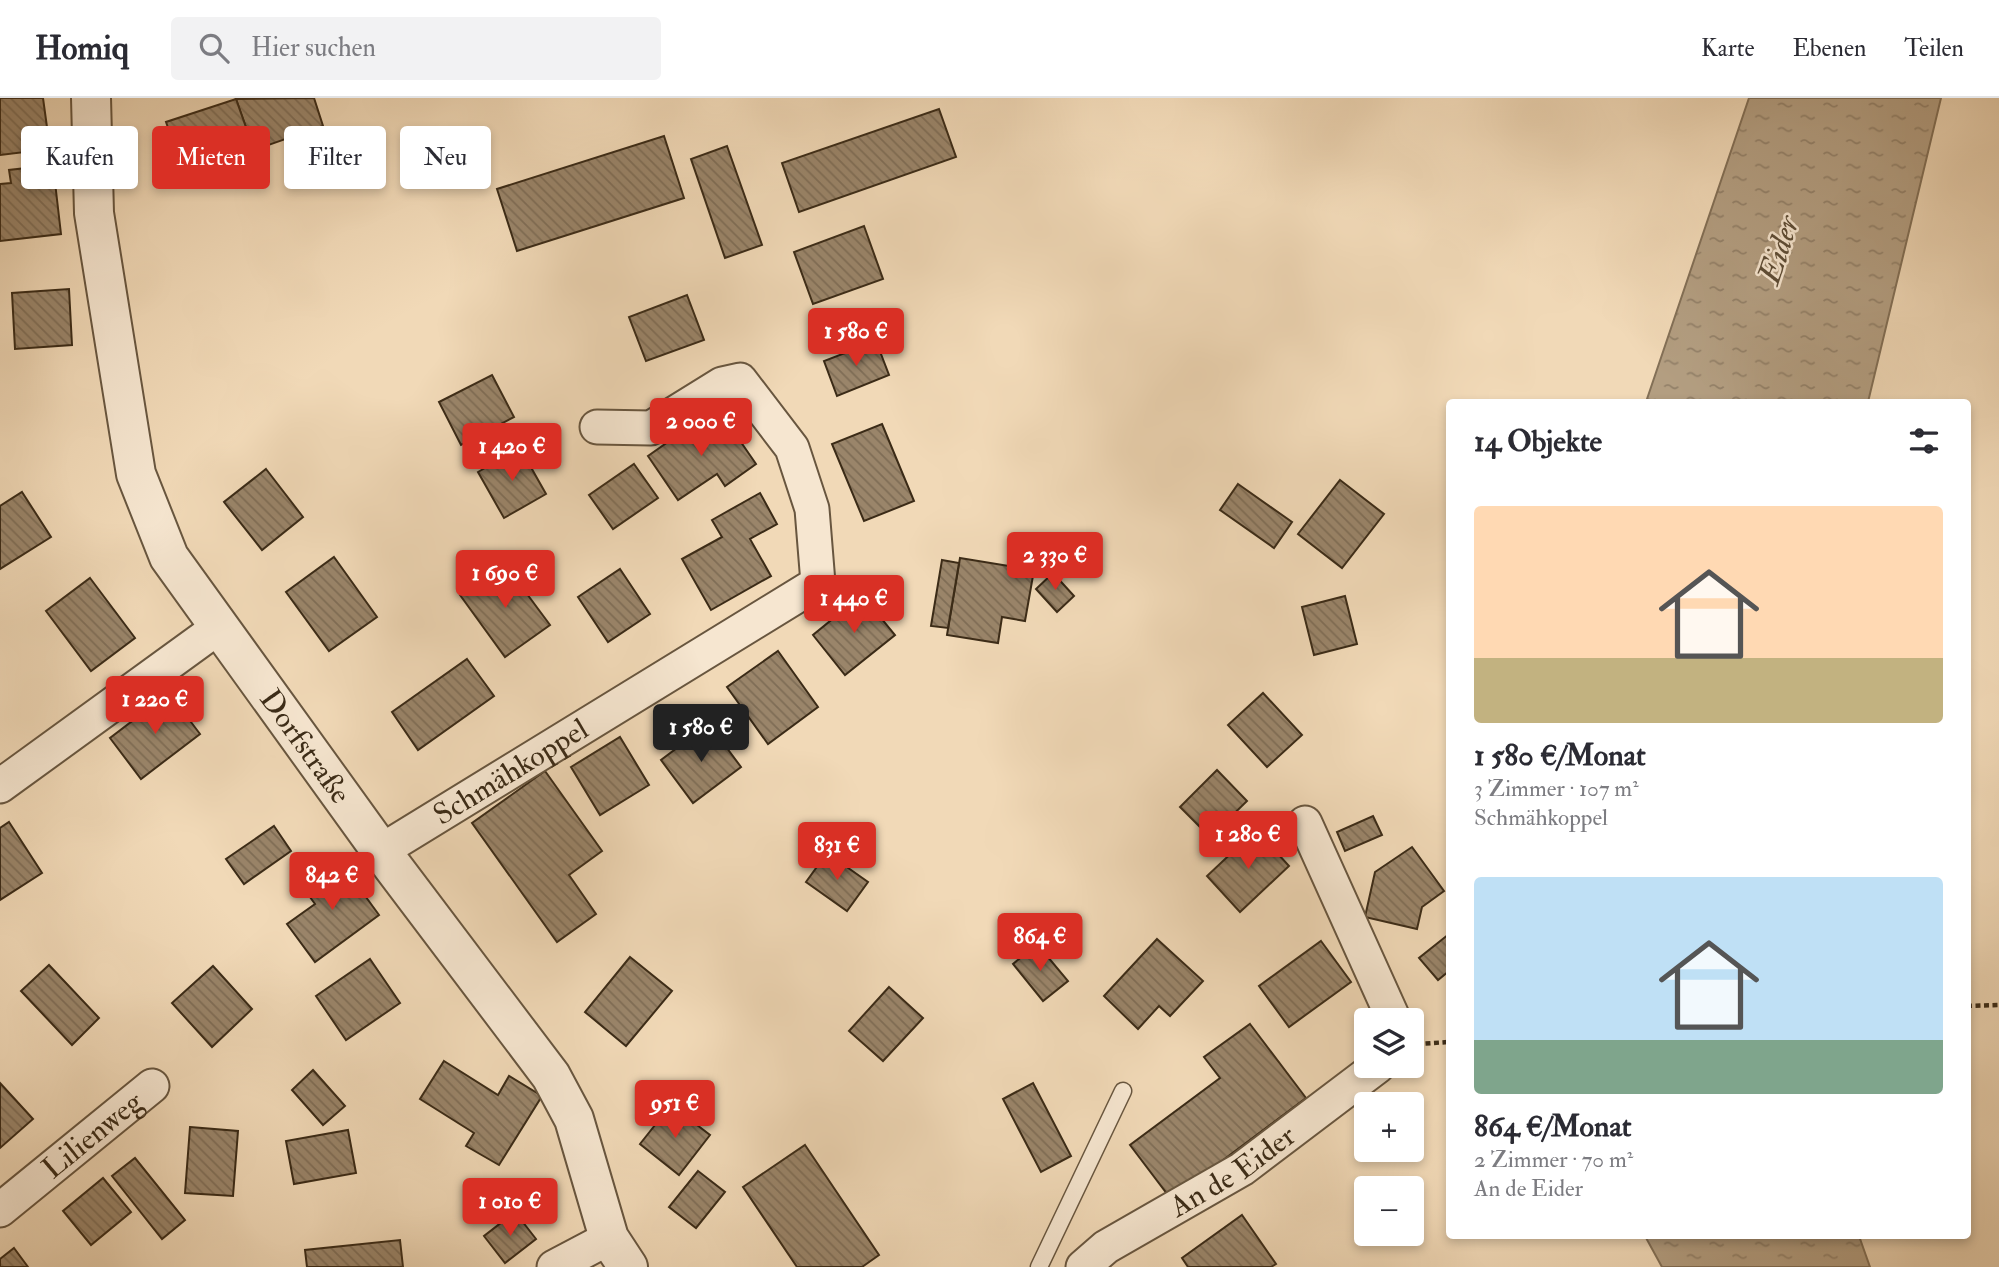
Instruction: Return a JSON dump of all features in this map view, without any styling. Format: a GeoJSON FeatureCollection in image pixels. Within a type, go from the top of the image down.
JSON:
{"type":"FeatureCollection","features":[{"type":"Feature","properties":{"kind":"street","name":"Dorfstraße"},"geometry":{"type":"LineString","coordinates":[[90,98],[94,213],[136,474],[169,557],[381,851],[551,1076],[574,1119],[619,1253]]}},
{"type":"Feature","properties":{"kind":"street","name":"Schmähkoppel"},"geometry":{"type":"LineString","coordinates":[[381,851],[818,583],[812,509],[792,448],[740,380],[722,384],[651,428],[597,427]]}},
{"type":"Feature","properties":{"kind":"street"},"geometry":{"type":"LineString","coordinates":[[0,786],[219,626]]}},
{"type":"Feature","properties":{"kind":"street"},"geometry":{"type":"LineString","coordinates":[[1305,823],[1389,1008]]}},
{"type":"Feature","properties":{"kind":"street","name":"An de Eider"},"geometry":{"type":"LineString","coordinates":[[1083,1267],[1106,1247],[1242,1169],[1362,1078]]}},
{"type":"Feature","properties":{"kind":"street","name":"Lilienweg"},"geometry":{"type":"LineString","coordinates":[[0,1210],[152,1086]]}},
{"type":"Feature","properties":{"kind":"street"},"geometry":{"type":"LineString","coordinates":[[554,1267],[619,1253]]}},
{"type":"Feature","properties":{"kind":"lane"},"geometry":{"type":"LineString","coordinates":[[1039,1267],[1123,1091]]}},
{"type":"Feature","properties":{"kind":"path"},"geometry":{"type":"LineString","coordinates":[[1971,1006],[1999,1005]]}},
{"type":"Feature","properties":{"kind":"path"},"geometry":{"type":"LineString","coordinates":[[1424,1043],[1446,1042]]}},
{"type":"Feature","properties":{"kind":"water","name":"Eider"},"geometry":{"type":"Polygon","coordinates":[[[1749,98],[1941,98],[1869,399],[1647,399],[1749,98]]]}},
{"type":"Feature","properties":{"kind":"water"},"geometry":{"type":"Polygon","coordinates":[[[1647,1239],[1860,1239],[1870,1267],[1662,1267],[1647,1239]]]}},
{"type":"Feature","properties":{"kind":"building"},"geometry":{"type":"Polygon","coordinates":[[[0,98],[43,98],[47,126],[21,126],[21,152],[0,155],[0,98]]]}},
{"type":"Feature","properties":{"kind":"building"},"geometry":{"type":"Polygon","coordinates":[[[314,98],[323,126],[284,126],[284,140],[270,144],[270,126],[246,126],[236,99],[314,98]]]}},
{"type":"Feature","properties":{"kind":"building"},"geometry":{"type":"Polygon","coordinates":[[[236,99],[246,126],[167,126],[166,122],[236,99]]]}},
{"type":"Feature","properties":{"kind":"building"},"geometry":{"type":"Polygon","coordinates":[[[939,109],[956,157],[799,212],[782,163],[939,109]]]}},
{"type":"Feature","properties":{"kind":"building"},"geometry":{"type":"Polygon","coordinates":[[[664,136],[684,198],[517,251],[497,189],[664,136]]]}},
{"type":"Feature","properties":{"kind":"building"},"geometry":{"type":"Polygon","coordinates":[[[727,146],[762,245],[725,258],[691,159],[727,146]]]}},
{"type":"Feature","properties":{"kind":"building"},"geometry":{"type":"Polygon","coordinates":[[[21,169],[21,189],[56,189],[61,234],[0,241],[0,184],[11,183],[9,170],[21,169]]]}},
{"type":"Feature","properties":{"kind":"building"},"geometry":{"type":"Polygon","coordinates":[[[864,226],[883,279],[813,304],[794,252],[864,226]]]}},
{"type":"Feature","properties":{"kind":"building"},"geometry":{"type":"Polygon","coordinates":[[[69,289],[72,345],[15,349],[12,293],[69,289]]]}},
{"type":"Feature","properties":{"kind":"building"},"geometry":{"type":"Polygon","coordinates":[[[687,295],[704,340],[646,361],[629,317],[687,295]]]}},
{"type":"Feature","properties":{"kind":"building"},"geometry":{"type":"Polygon","coordinates":[[[876,341],[889,375],[837,396],[824,361],[876,341]]]}},
{"type":"Feature","properties":{"kind":"building"},"geometry":{"type":"Polygon","coordinates":[[[492,375],[514,417],[461,445],[439,402],[492,375]]]}},
{"type":"Feature","properties":{"kind":"building"},"geometry":{"type":"Polygon","coordinates":[[[725,419],[756,464],[725,486],[717,474],[678,500],[648,456],[695,423],[703,434],[725,419]]]}},
{"type":"Feature","properties":{"kind":"building"},"geometry":{"type":"Polygon","coordinates":[[[882,424],[914,501],[864,521],[832,444],[882,424]]]}},
{"type":"Feature","properties":{"kind":"building"},"geometry":{"type":"Polygon","coordinates":[[[520,448],[546,494],[504,518],[478,472],[520,448]]]}},
{"type":"Feature","properties":{"kind":"building"},"geometry":{"type":"Polygon","coordinates":[[[634,464],[658,498],[613,529],[589,495],[634,464]]]}},
{"type":"Feature","properties":{"kind":"building"},"geometry":{"type":"Polygon","coordinates":[[[266,469],[303,517],[262,550],[224,502],[266,469]]]}},
{"type":"Feature","properties":{"kind":"building"},"geometry":{"type":"Polygon","coordinates":[[[1340,480],[1384,514],[1342,568],[1298,534],[1340,480]]]}},
{"type":"Feature","properties":{"kind":"building"},"geometry":{"type":"Polygon","coordinates":[[[1238,484],[1292,522],[1274,548],[1220,510],[1238,484]]]}},
{"type":"Feature","properties":{"kind":"building"},"geometry":{"type":"Polygon","coordinates":[[[22,492],[51,537],[0,569],[0,506],[22,492]]]}},
{"type":"Feature","properties":{"kind":"building"},"geometry":{"type":"Polygon","coordinates":[[[760,493],[777,524],[750,539],[771,576],[711,610],[682,559],[722,537],[712,520],[760,493]]]}},
{"type":"Feature","properties":{"kind":"building"},"geometry":{"type":"Polygon","coordinates":[[[334,557],[377,617],[329,651],[286,592],[334,557]]]}},
{"type":"Feature","properties":{"kind":"building"},"geometry":{"type":"Polygon","coordinates":[[[960,558],[1034,570],[1025,621],[1002,617],[998,643],[947,635],[960,558]]]}},
{"type":"Feature","properties":{"kind":"building"},"geometry":{"type":"Polygon","coordinates":[[[942,560],[959,563],[948,628],[931,626],[942,560]]]}},
{"type":"Feature","properties":{"kind":"building"},"geometry":{"type":"Polygon","coordinates":[[[504,563],[550,625],[505,657],[460,595],[504,563]]]}},
{"type":"Feature","properties":{"kind":"building"},"geometry":{"type":"Polygon","coordinates":[[[620,569],[650,614],[608,642],[578,597],[620,569]]]}},
{"type":"Feature","properties":{"kind":"building"},"geometry":{"type":"Polygon","coordinates":[[[1053,573],[1074,596],[1057,612],[1036,589],[1053,573]]]}},
{"type":"Feature","properties":{"kind":"building"},"geometry":{"type":"Polygon","coordinates":[[[90,578],[135,638],[91,671],[46,611],[90,578]]]}},
{"type":"Feature","properties":{"kind":"building"},"geometry":{"type":"Polygon","coordinates":[[[862,595],[895,635],[845,675],[813,635],[862,595]]]}},
{"type":"Feature","properties":{"kind":"building"},"geometry":{"type":"Polygon","coordinates":[[[1345,596],[1357,644],[1314,655],[1302,607],[1345,596]]]}},
{"type":"Feature","properties":{"kind":"building"},"geometry":{"type":"Polygon","coordinates":[[[778,651],[818,707],[768,744],[727,687],[778,651]]]}},
{"type":"Feature","properties":{"kind":"building"},"geometry":{"type":"Polygon","coordinates":[[[467,659],[494,696],[418,750],[392,712],[467,659]]]}},
{"type":"Feature","properties":{"kind":"building"},"geometry":{"type":"Polygon","coordinates":[[[169,693],[200,734],[141,779],[110,738],[169,693]]]}},
{"type":"Feature","properties":{"kind":"building"},"geometry":{"type":"Polygon","coordinates":[[[1263,693],[1302,735],[1267,767],[1228,725],[1263,693]]]}},
{"type":"Feature","properties":{"kind":"building"},"geometry":{"type":"Polygon","coordinates":[[[709,724],[741,767],[693,803],[661,760],[709,724]]]}},
{"type":"Feature","properties":{"kind":"building"},"geometry":{"type":"Polygon","coordinates":[[[620,737],[649,785],[600,815],[571,767],[620,737]]]}},
{"type":"Feature","properties":{"kind":"building"},"geometry":{"type":"Polygon","coordinates":[[[1217,770],[1247,801],[1210,837],[1180,807],[1217,770]]]}},
{"type":"Feature","properties":{"kind":"building"},"geometry":{"type":"Polygon","coordinates":[[[545,771],[602,851],[569,875],[596,914],[557,942],[472,823],[545,771]]]}},
{"type":"Feature","properties":{"kind":"building"},"geometry":{"type":"Polygon","coordinates":[[[1373,816],[1382,835],[1345,851],[1337,832],[1373,816]]]}},
{"type":"Feature","properties":{"kind":"building"},"geometry":{"type":"Polygon","coordinates":[[[9,822],[42,873],[0,900],[0,828],[9,822]]]}},
{"type":"Feature","properties":{"kind":"building"},"geometry":{"type":"Polygon","coordinates":[[[274,826],[291,851],[244,884],[226,859],[274,826]]]}},
{"type":"Feature","properties":{"kind":"building"},"geometry":{"type":"Polygon","coordinates":[[[1256,830],[1289,866],[1240,912],[1207,876],[1256,830]]]}},
{"type":"Feature","properties":{"kind":"building"},"geometry":{"type":"Polygon","coordinates":[[[1412,847],[1444,891],[1422,907],[1417,929],[1365,917],[1375,872],[1412,847]]]}},
{"type":"Feature","properties":{"kind":"building"},"geometry":{"type":"Polygon","coordinates":[[[827,853],[868,882],[847,911],[806,882],[827,853]]]}},
{"type":"Feature","properties":{"kind":"building"},"geometry":{"type":"Polygon","coordinates":[[[339,860],[379,915],[315,962],[287,924],[315,904],[302,886],[339,860]]]}},
{"type":"Feature","properties":{"kind":"building"},"geometry":{"type":"Polygon","coordinates":[[[1446,936],[1446,973],[1438,980],[1419,958],[1446,936]]]}},
{"type":"Feature","properties":{"kind":"building"},"geometry":{"type":"Polygon","coordinates":[[[1157,939],[1203,981],[1170,1016],[1159,1006],[1138,1029],[1104,996],[1157,939]]]}},
{"type":"Feature","properties":{"kind":"building"},"geometry":{"type":"Polygon","coordinates":[[[1321,941],[1351,982],[1289,1027],[1259,986],[1321,941]]]}},
{"type":"Feature","properties":{"kind":"building"},"geometry":{"type":"Polygon","coordinates":[[[1037,944],[1068,981],[1043,1001],[1013,964],[1037,944]]]}},
{"type":"Feature","properties":{"kind":"building"},"geometry":{"type":"Polygon","coordinates":[[[630,957],[672,991],[626,1046],[585,1012],[630,957]]]}},
{"type":"Feature","properties":{"kind":"building"},"geometry":{"type":"Polygon","coordinates":[[[370,959],[400,1003],[346,1040],[316,996],[370,959]]]}},
{"type":"Feature","properties":{"kind":"building"},"geometry":{"type":"Polygon","coordinates":[[[49,965],[99,1018],[72,1045],[21,991],[49,965]]]}},
{"type":"Feature","properties":{"kind":"building"},"geometry":{"type":"Polygon","coordinates":[[[213,966],[252,1009],[212,1047],[172,1003],[213,966]]]}},
{"type":"Feature","properties":{"kind":"building"},"geometry":{"type":"Polygon","coordinates":[[[889,987],[923,1018],[883,1061],[849,1031],[889,987]]]}},
{"type":"Feature","properties":{"kind":"building"},"geometry":{"type":"Polygon","coordinates":[[[1250,1024],[1306,1098],[1171,1199],[1130,1145],[1220,1078],[1204,1057],[1250,1024]]]}},
{"type":"Feature","properties":{"kind":"building"},"geometry":{"type":"Polygon","coordinates":[[[444,1061],[498,1095],[509,1076],[542,1096],[499,1165],[466,1146],[474,1133],[420,1099],[444,1061]]]}},
{"type":"Feature","properties":{"kind":"building"},"geometry":{"type":"Polygon","coordinates":[[[313,1070],[345,1106],[323,1125],[292,1090],[313,1070]]]}},
{"type":"Feature","properties":{"kind":"building"},"geometry":{"type":"Polygon","coordinates":[[[0,1083],[33,1119],[0,1148],[0,1083]]]}},
{"type":"Feature","properties":{"kind":"building"},"geometry":{"type":"Polygon","coordinates":[[[1033,1083],[1071,1156],[1041,1172],[1003,1099],[1033,1083]]]}},
{"type":"Feature","properties":{"kind":"building"},"geometry":{"type":"Polygon","coordinates":[[[671,1105],[710,1135],[679,1175],[640,1144],[671,1105]]]}},
{"type":"Feature","properties":{"kind":"building"},"geometry":{"type":"Polygon","coordinates":[[[190,1127],[238,1131],[233,1196],[185,1193],[190,1127]]]}},
{"type":"Feature","properties":{"kind":"building"},"geometry":{"type":"Polygon","coordinates":[[[348,1130],[356,1173],[294,1184],[286,1141],[348,1130]]]}},
{"type":"Feature","properties":{"kind":"building"},"geometry":{"type":"Polygon","coordinates":[[[805,1145],[879,1255],[862,1267],[797,1267],[743,1187],[805,1145]]]}},
{"type":"Feature","properties":{"kind":"building"},"geometry":{"type":"Polygon","coordinates":[[[135,1158],[185,1220],[162,1239],[112,1176],[135,1158]]]}},
{"type":"Feature","properties":{"kind":"building"},"geometry":{"type":"Polygon","coordinates":[[[698,1171],[725,1192],[696,1228],[669,1207],[698,1171]]]}},
{"type":"Feature","properties":{"kind":"building"},"geometry":{"type":"Polygon","coordinates":[[[103,1178],[131,1212],[91,1245],[63,1211],[103,1178]]]}},
{"type":"Feature","properties":{"kind":"building"},"geometry":{"type":"Polygon","coordinates":[[[515,1212],[536,1239],[505,1263],[484,1236],[515,1212]]]}},
{"type":"Feature","properties":{"kind":"building"},"geometry":{"type":"Polygon","coordinates":[[[1242,1215],[1276,1264],[1271,1267],[1188,1267],[1182,1258],[1242,1215]]]}},
{"type":"Feature","properties":{"kind":"building"},"geometry":{"type":"Polygon","coordinates":[[[400,1240],[403,1267],[307,1267],[305,1250],[400,1240]]]}},
{"type":"Feature","properties":{"kind":"building"},"geometry":{"type":"Polygon","coordinates":[[[14,1248],[28,1267],[0,1267],[0,1259],[14,1248]]]}}]}
